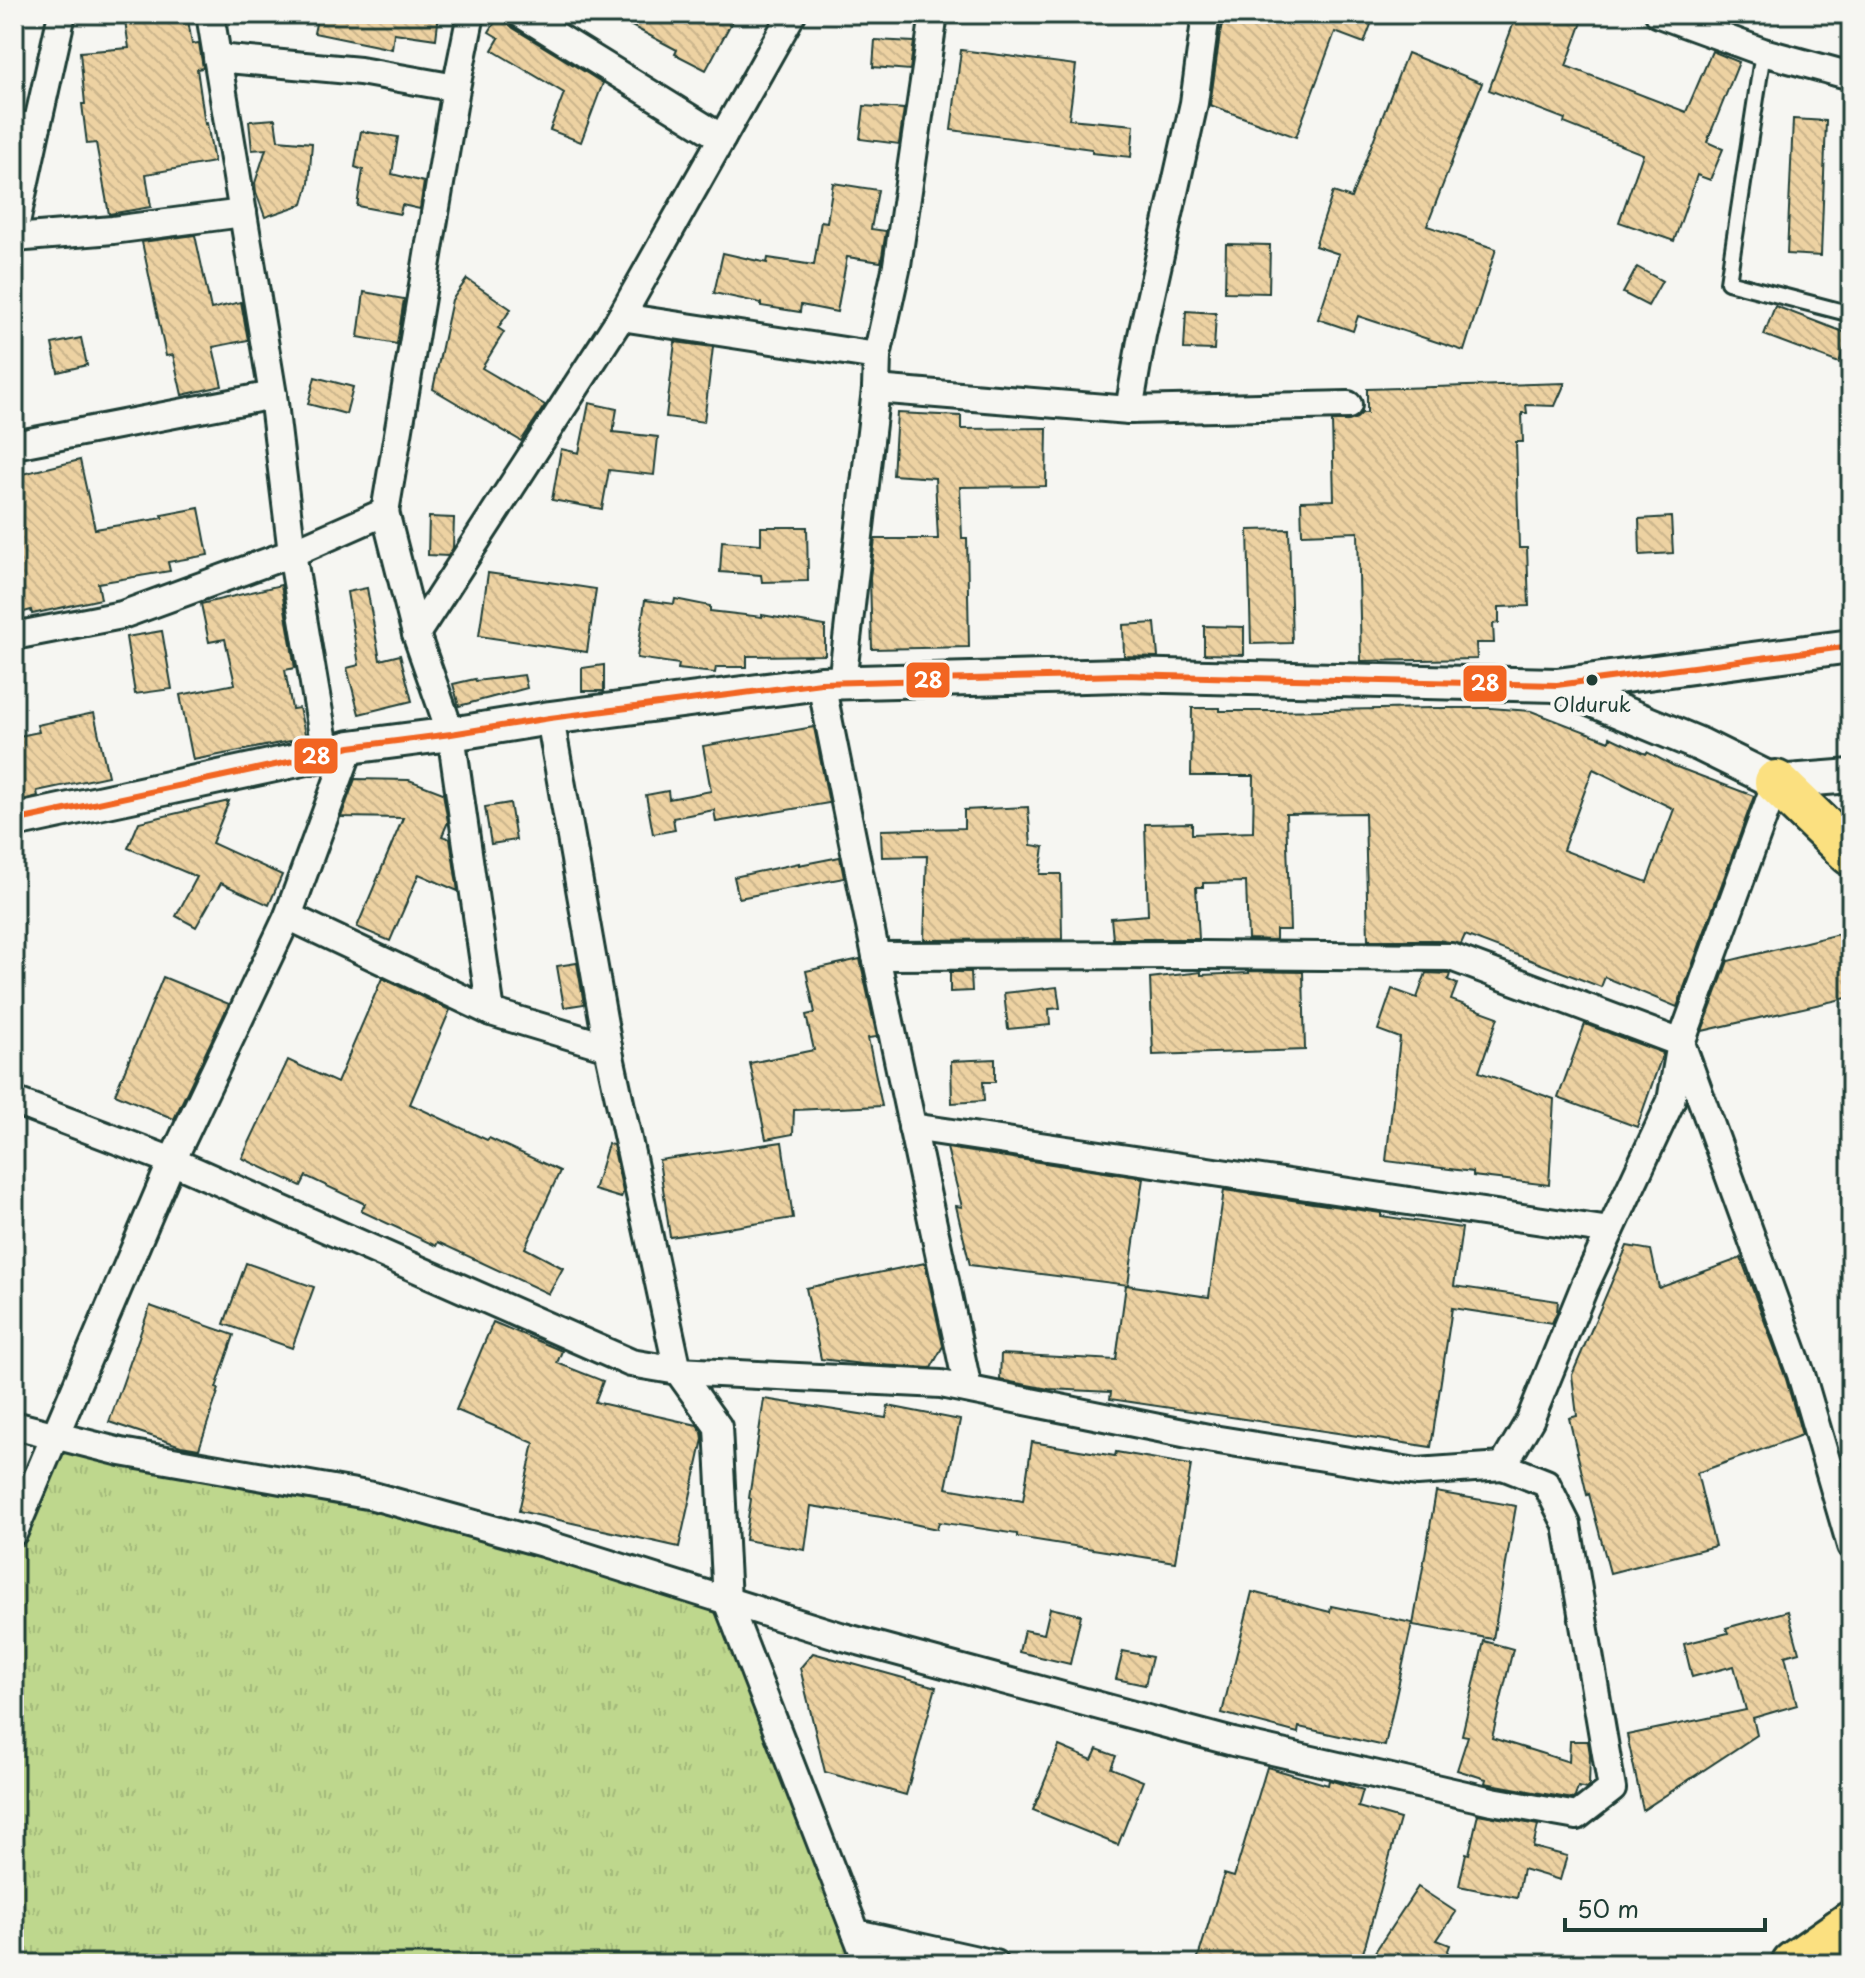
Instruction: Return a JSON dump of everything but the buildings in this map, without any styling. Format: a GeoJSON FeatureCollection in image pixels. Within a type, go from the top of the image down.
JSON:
{"type":"FeatureCollection","features":[{"type":"Feature","properties":{"kind":"highway"},"geometry":{"type":"LineString","coordinates":[[1794,1964],[1851,1924]]}},
{"type":"Feature","properties":{"kind":"main road"},"geometry":{"type":"LineString","coordinates":[[1776,782],[1851,854]]}},
{"type":"Feature","properties":{"kind":"street"},"geometry":{"type":"LineString","coordinates":[[62,14],[25,126],[14,235],[113,230],[243,213]]}},
{"type":"Feature","properties":{"kind":"street"},"geometry":{"type":"LineString","coordinates":[[14,1532],[172,1161],[288,916],[338,750],[292,553],[273,395],[210,14]]}},
{"type":"Feature","properties":{"kind":"street"},"geometry":{"type":"LineString","coordinates":[[471,14],[385,512],[416,634],[451,734],[491,1012]]}},
{"type":"Feature","properties":{"kind":"street"},"geometry":{"type":"LineString","coordinates":[[521,14],[722,138]]}},
{"type":"Feature","properties":{"kind":"street"},"geometry":{"type":"LineString","coordinates":[[416,634],[621,317],[792,14]]}},
{"type":"Feature","properties":{"kind":"street"},"geometry":{"type":"LineString","coordinates":[[934,14],[897,265],[877,356],[876,389],[832,683],[876,956],[968,1389]]}},
{"type":"Feature","properties":{"kind":"street"},"geometry":{"type":"LineString","coordinates":[[1129,410],[1142,335],[1194,103],[1206,14]]}},
{"type":"Feature","properties":{"kind":"street"},"geometry":{"type":"LineString","coordinates":[[1659,14],[1763,52],[1851,76]]}},
{"type":"Feature","properties":{"kind":"street"},"geometry":{"type":"LineString","coordinates":[[217,58],[360,71],[456,88]]}},
{"type":"Feature","properties":{"kind":"street"},"geometry":{"type":"LineString","coordinates":[[621,317],[877,356]]}},
{"type":"Feature","properties":{"kind":"street"},"geometry":{"type":"LineString","coordinates":[[876,389],[1129,410],[1348,405]]}},
{"type":"Feature","properties":{"kind":"street"},"geometry":{"type":"LineString","coordinates":[[14,445],[273,395]]}},
{"type":"Feature","properties":{"kind":"street"},"geometry":{"type":"LineString","coordinates":[[14,636],[122,615],[292,553],[385,512]]}},
{"type":"Feature","properties":{"kind":"street"},"geometry":{"type":"LineString","coordinates":[[14,821],[338,750],[550,718],[832,683],[1123,675],[1557,685],[1851,646]]}},
{"type":"Feature","properties":{"kind":"street"},"geometry":{"type":"LineString","coordinates":[[1557,685],[1701,745],[1776,782],[1851,776]]}},
{"type":"Feature","properties":{"kind":"street"},"geometry":{"type":"LineString","coordinates":[[550,718],[608,1047],[678,1371],[718,1427],[727,1601],[868,1964]]}},
{"type":"Feature","properties":{"kind":"street"},"geometry":{"type":"LineString","coordinates":[[1503,1466],[1530,1420],[1585,1285],[1671,1101],[1681,1043],[1776,782]]}},
{"type":"Feature","properties":{"kind":"street"},"geometry":{"type":"LineString","coordinates":[[288,916],[491,1012],[608,1047]]}},
{"type":"Feature","properties":{"kind":"street"},"geometry":{"type":"LineString","coordinates":[[876,956],[1451,957],[1681,1043],[1801,1374],[1851,1546]]}},
{"type":"Feature","properties":{"kind":"street"},"geometry":{"type":"LineString","coordinates":[[14,1101],[172,1161],[631,1363],[678,1371],[941,1384],[1213,1439],[1417,1472],[1503,1466],[1546,1483],[1567,1525],[1612,1789],[1577,1816],[1492,1801],[1233,1742],[840,1636],[543,1543],[373,1496],[121,1452],[14,1425]]}},
{"type":"Feature","properties":{"kind":"street"},"geometry":{"type":"LineString","coordinates":[[912,1127],[1610,1231]]}},
{"type":"Feature","properties":{"kind":"street"},"geometry":{"type":"LineString","coordinates":[[856,1933],[995,1964]]}},
{"type":"Feature","properties":{"kind":"lane"},"geometry":{"type":"LineString","coordinates":[[1763,52],[1728,282],[1851,314]]}},
{"type":"Feature","properties":{"kind":"green space"},"geometry":{"type":"Polygon","coordinates":[[[55,1435],[373,1496],[727,1601],[864,1964],[14,1964],[14,1532],[55,1435]]]}},
{"type":"Feature","properties":{"kind":"transit line","name":"28"},"geometry":{"type":"LineString","coordinates":[[14,821],[350,747],[821,683],[1123,675],[1557,685],[1851,646]]}},
{"type":"Feature","properties":{"kind":"place","name":"Olduruk"},"geometry":{"type":"Point","coordinates":[1592,680]}}]}
